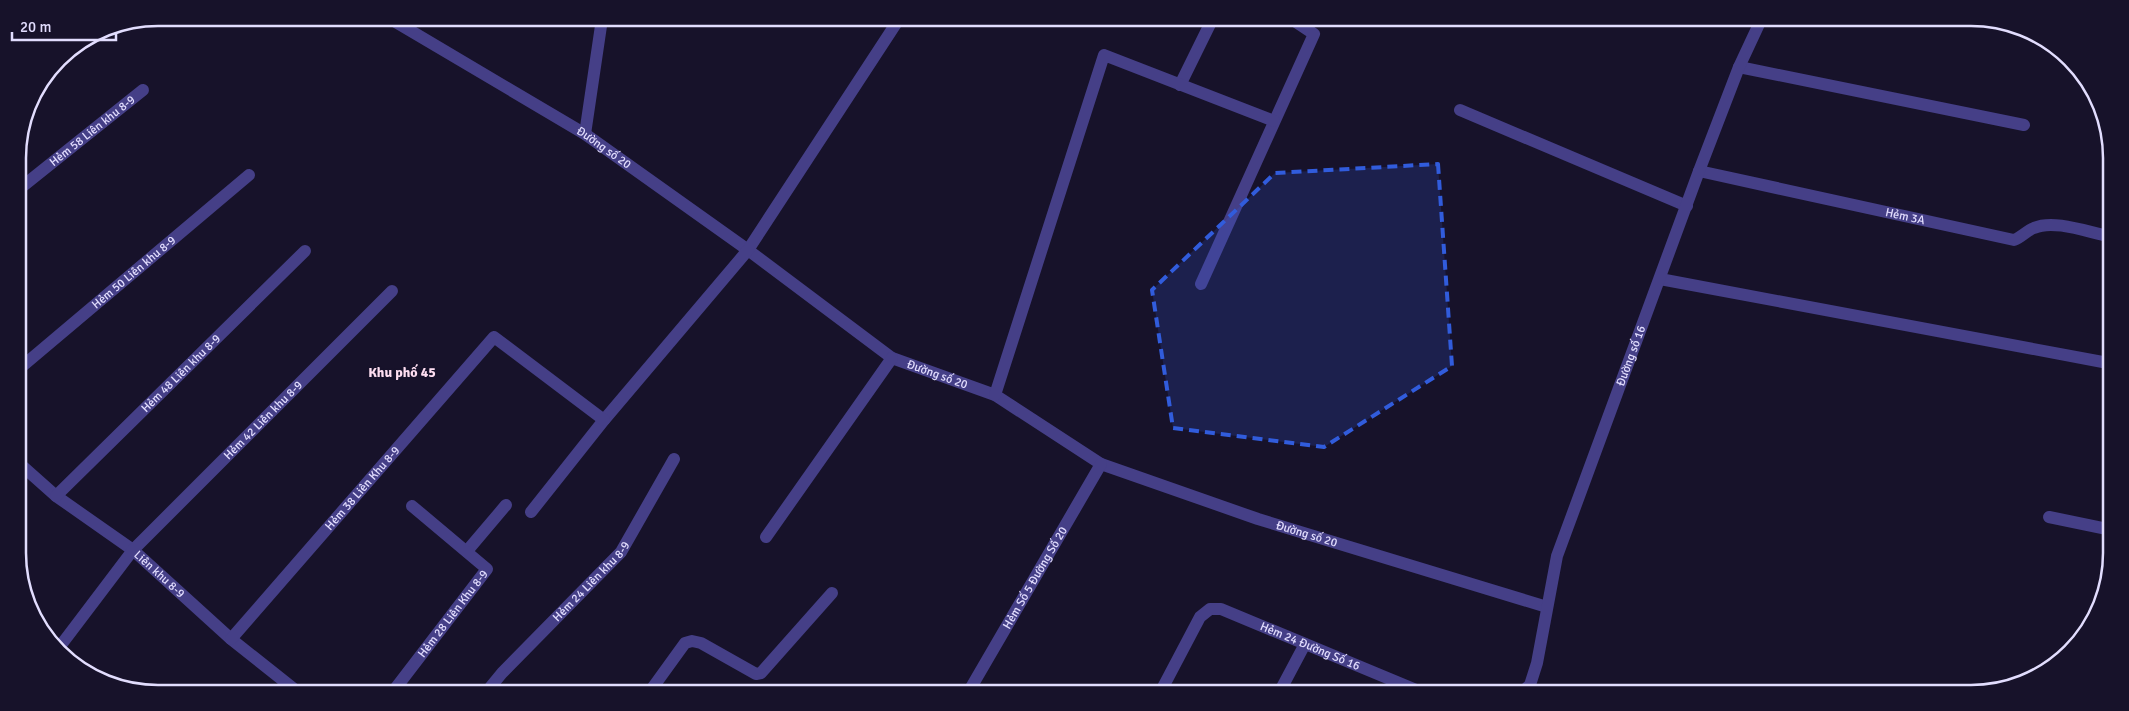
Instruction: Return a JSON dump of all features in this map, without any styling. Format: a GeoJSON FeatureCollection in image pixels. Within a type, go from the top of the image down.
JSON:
{"type":"FeatureCollection","features":[{"type":"Feature","properties":{"kind":"street"},"geometry":{"type":"LineString","coordinates":[[1180,85],[1209,26]]}},
{"type":"Feature","properties":{"kind":"street"},"geometry":{"type":"LineString","coordinates":[[1200,284],[1314,34],[1303,26]]}},
{"type":"Feature","properties":{"kind":"street","name":"Đường số 16"},"geometry":{"type":"LineString","coordinates":[[1530,684],[1537,663],[1557,556],[1699,171],[1739,67],[1758,26]]}},
{"type":"Feature","properties":{"kind":"street","name":"Đường số 20"},"geometry":{"type":"LineString","coordinates":[[403,27],[584,134],[748,250],[892,358],[995,395],[1101,464],[1258,519],[1547,606]]}},
{"type":"Feature","properties":{"kind":"street"},"geometry":{"type":"LineString","coordinates":[[584,134],[601,27]]}},
{"type":"Feature","properties":{"kind":"street"},"geometry":{"type":"LineString","coordinates":[[531,512],[604,420],[748,250],[895,27]]}},
{"type":"Feature","properties":{"kind":"street"},"geometry":{"type":"LineString","coordinates":[[995,395],[1104,55],[1274,121]]}},
{"type":"Feature","properties":{"kind":"street"},"geometry":{"type":"LineString","coordinates":[[1739,67],[2024,124]]}},
{"type":"Feature","properties":{"kind":"street","name":"Hẻm 58 Liên khu 8-9"},"geometry":{"type":"LineString","coordinates":[[27,183],[142,90]]}},
{"type":"Feature","properties":{"kind":"street"},"geometry":{"type":"LineString","coordinates":[[1460,110],[1687,206]]}},
{"type":"Feature","properties":{"kind":"street","name":"Hẻm 3A"},"geometry":{"type":"LineString","coordinates":[[1699,171],[2014,240],[2023,237],[2032,228],[2042,225],[2054,225],[2103,235]]}},
{"type":"Feature","properties":{"kind":"street","name":"Hẻm 50 Liên khu 8-9"},"geometry":{"type":"LineString","coordinates":[[26,363],[249,175]]}},
{"type":"Feature","properties":{"kind":"street","name":"Hẻm 48 Liên khu 8-9"},"geometry":{"type":"LineString","coordinates":[[56,496],[305,251]]}},
{"type":"Feature","properties":{"kind":"street"},"geometry":{"type":"LineString","coordinates":[[1660,278],[2103,362]]}},
{"type":"Feature","properties":{"kind":"street","name":"Hẻm 42 Liên khu 8-9"},"geometry":{"type":"LineString","coordinates":[[62,643],[132,550],[392,290]]}},
{"type":"Feature","properties":{"kind":"street","name":"Hẻm 38 Liên Khu 8-9"},"geometry":{"type":"LineString","coordinates":[[231,639],[494,337],[604,420]]}},
{"type":"Feature","properties":{"kind":"street"},"geometry":{"type":"LineString","coordinates":[[766,537],[892,358]]}},
{"type":"Feature","properties":{"kind":"street","name":"Hẻm 24 Liên khu 8-9"},"geometry":{"type":"LineString","coordinates":[[492,685],[621,552],[674,460]]}},
{"type":"Feature","properties":{"kind":"street","name":"Hẻm Số 5 Đường Số 20"},"geometry":{"type":"LineString","coordinates":[[973,685],[1101,464]]}},
{"type":"Feature","properties":{"kind":"street","name":"Liên khu 8-9"},"geometry":{"type":"LineString","coordinates":[[26,470],[56,496],[132,550],[284,685]]}},
{"type":"Feature","properties":{"kind":"street"},"geometry":{"type":"LineString","coordinates":[[467,552],[506,505]]}},
{"type":"Feature","properties":{"kind":"street","name":"Hẻm 28 Liên Khu 8-9"},"geometry":{"type":"LineString","coordinates":[[398,685],[488,569],[412,506]]}},
{"type":"Feature","properties":{"kind":"street"},"geometry":{"type":"LineString","coordinates":[[2049,517],[2103,529]]}},
{"type":"Feature","properties":{"kind":"street"},"geometry":{"type":"LineString","coordinates":[[655,685],[685,643],[692,641],[701,643],[756,674],[762,673],[832,593]]}},
{"type":"Feature","properties":{"kind":"street","name":"Hẻm 24 Đường Số 16"},"geometry":{"type":"LineString","coordinates":[[1164,684],[1200,617],[1210,609],[1221,609],[1402,684]]}},
{"type":"Feature","properties":{"kind":"street"},"geometry":{"type":"LineString","coordinates":[[1284,684],[1305,644]]}},
{"type":"Feature","properties":{"kind":"highlighted area"},"geometry":{"type":"Polygon","coordinates":[[[1438,164],[1452,366],[1324,447],[1173,428],[1152,290],[1275,173],[1438,164]]]}},
{"type":"Feature","properties":{"kind":"district","name":"Khu phố 45"},"geometry":{"type":"Point","coordinates":[402,372]}}]}
